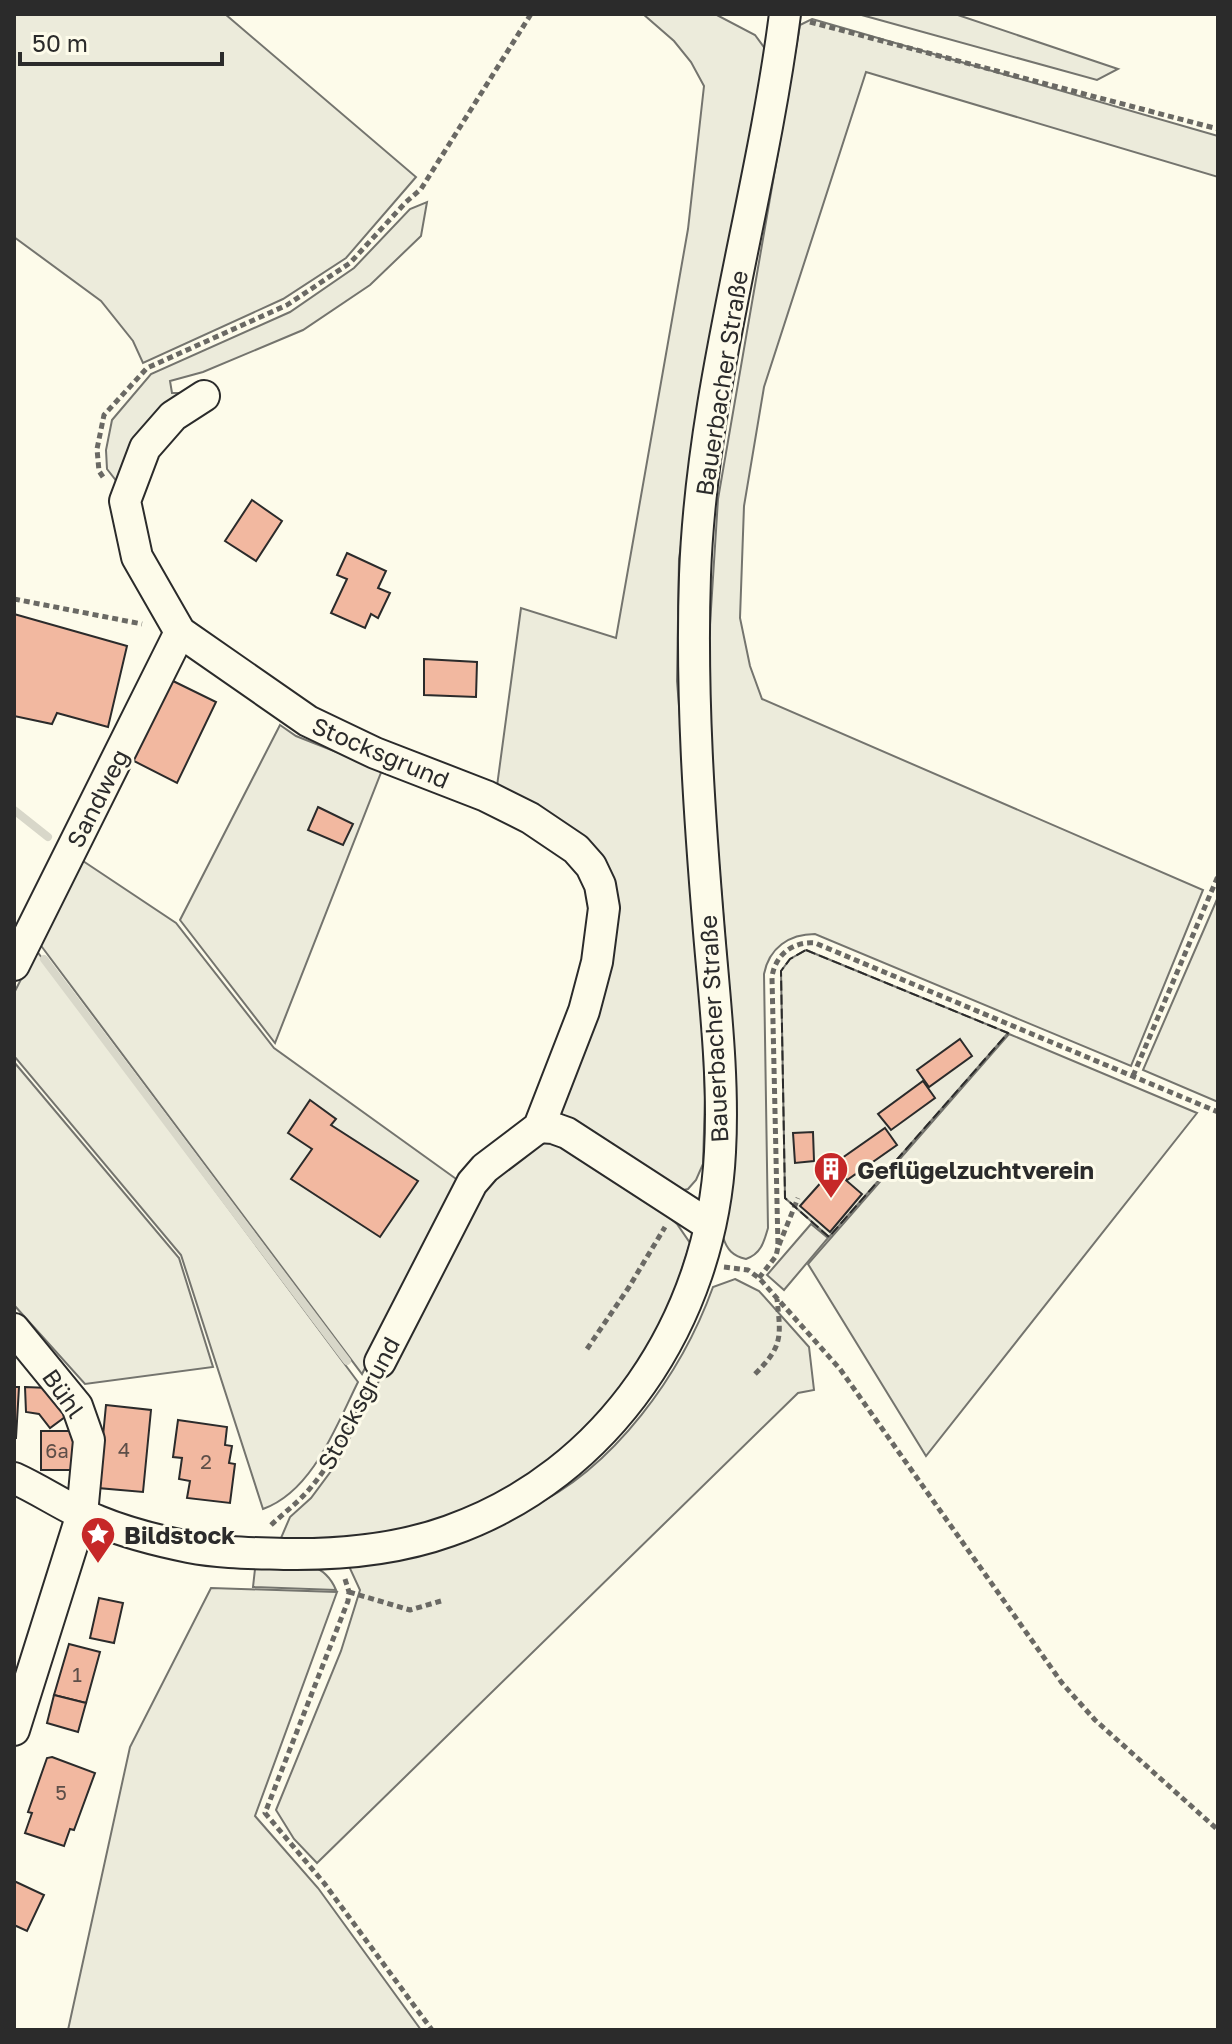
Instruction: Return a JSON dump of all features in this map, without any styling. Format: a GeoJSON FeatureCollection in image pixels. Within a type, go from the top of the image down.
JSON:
{"type":"FeatureCollection","features":[{"type":"Feature","properties":{"kind":"street","name":"Bauerbacher Straße"},"geometry":{"type":"LineString","coordinates":[[14,1478],[101,1523],[164,1542],[241,1553],[364,1552],[444,1533],[509,1505],[555,1476],[616,1417],[655,1366],[681,1316],[700,1264],[720,1154],[719,1079],[694,730],[692,661],[696,556],[705,462],[785,15]]}},
{"type":"Feature","properties":{"kind":"street"},"geometry":{"type":"LineString","coordinates":[[125,501],[145,448],[173,416],[204,396]]}},
{"type":"Feature","properties":{"kind":"street","name":"Stocksgrund"},"geometry":{"type":"LineString","coordinates":[[125,501],[137,557],[180,632],[308,721],[375,753],[486,796],[530,818],[576,849],[591,866],[600,885],[604,908],[597,962],[584,1011],[539,1127],[485,1168],[472,1183],[380,1362]]}},
{"type":"Feature","properties":{"kind":"street","name":"Sandweg"},"geometry":{"type":"LineString","coordinates":[[14,965],[180,632]]}},
{"type":"Feature","properties":{"kind":"street"},"geometry":{"type":"LineString","coordinates":[[539,1127],[567,1133],[709,1225]]}},
{"type":"Feature","properties":{"kind":"street","name":"Bühl"},"geometry":{"type":"LineString","coordinates":[[14,1329],[77,1406],[89,1440],[82,1514],[14,1730]]}},
{"type":"Feature","properties":{"kind":"path"},"geometry":{"type":"LineString","coordinates":[[125,501],[99,471],[97,449],[104,415],[147,368],[287,305],[350,263],[421,189],[531,14]]}},
{"type":"Feature","properties":{"kind":"path"},"geometry":{"type":"LineString","coordinates":[[785,15],[1218,129]]}},
{"type":"Feature","properties":{"kind":"path"},"geometry":{"type":"LineString","coordinates":[[14,599],[180,632]]}},
{"type":"Feature","properties":{"kind":"path"},"geometry":{"type":"LineString","coordinates":[[1133,1076],[1218,876]]}},
{"type":"Feature","properties":{"kind":"path"},"geometry":{"type":"LineString","coordinates":[[778,1247],[772,977],[773,967],[779,958],[793,946],[804,942],[815,943],[1218,1112]]}},
{"type":"Feature","properties":{"kind":"path"},"geometry":{"type":"LineString","coordinates":[[759,1278],[771,1263],[798,1198]]}},
{"type":"Feature","properties":{"kind":"path"},"geometry":{"type":"LineString","coordinates":[[587,1349],[629,1287],[677,1205]]}},
{"type":"Feature","properties":{"kind":"path"},"geometry":{"type":"LineString","coordinates":[[700,1264],[748,1270],[759,1278],[840,1369],[1062,1683],[1095,1720],[1218,1830]]}},
{"type":"Feature","properties":{"kind":"path"},"geometry":{"type":"LineString","coordinates":[[755,1374],[772,1356],[780,1334],[777,1298]]}},
{"type":"Feature","properties":{"kind":"path","name":"Stocksgrund"},"geometry":{"type":"LineString","coordinates":[[241,1553],[304,1495],[319,1477],[333,1457],[380,1362]]}},
{"type":"Feature","properties":{"kind":"path"},"geometry":{"type":"LineString","coordinates":[[330,1554],[342,1571],[349,1592],[265,1813],[324,1883],[432,2030]]}},
{"type":"Feature","properties":{"kind":"path"},"geometry":{"type":"LineString","coordinates":[[349,1592],[410,1610],[441,1601]]}},
{"type":"Feature","properties":{"kind":"shaded area"},"geometry":{"type":"Polygon","coordinates":[[[14,14],[225,14],[416,177],[346,258],[283,299],[143,363],[133,341],[101,301],[14,237],[14,14]]]}},
{"type":"Feature","properties":{"kind":"shaded area"},"geometry":{"type":"Polygon","coordinates":[[[643,14],[715,14],[755,35],[766,50],[696,438],[679,559],[677,681],[701,981],[705,1097],[703,1164],[688,1189],[675,1192],[552,1120],[614,896],[497,786],[521,608],[616,638],[688,229],[704,86],[691,62],[674,41],[643,14]]]}},
{"type":"Feature","properties":{"kind":"shaded area"},"geometry":{"type":"Polygon","coordinates":[[[858,14],[955,14],[1118,69],[1097,80],[858,14]]]}},
{"type":"Feature","properties":{"kind":"shaded area"},"geometry":{"type":"Polygon","coordinates":[[[812,19],[1218,136],[1218,177],[866,72],[764,387],[744,506],[740,618],[750,666],[762,699],[1203,890],[1131,1066],[815,934],[782,944],[770,957],[764,974],[768,1228],[758,1251],[746,1259],[731,1252],[723,1237],[735,1131],[729,984],[713,791],[708,656],[718,499],[800,25],[812,19]]]}},
{"type":"Feature","properties":{"kind":"shaded area"},"geometry":{"type":"Polygon","coordinates":[[[427,202],[421,236],[370,285],[303,330],[203,372],[170,381],[172,393],[184,393],[118,483],[107,469],[106,450],[112,420],[151,374],[290,312],[354,268],[410,209],[427,202]]]}},
{"type":"Feature","properties":{"kind":"shaded area"},"geometry":{"type":"Polygon","coordinates":[[[280,725],[296,736],[382,770],[275,1043],[180,920],[280,725]]]}},
{"type":"Feature","properties":{"kind":"shaded area"},"geometry":{"type":"Polygon","coordinates":[[[80,859],[176,923],[274,1048],[459,1181],[362,1374],[39,943],[80,859]]]}},
{"type":"Feature","properties":{"kind":"shaded area"},"geometry":{"type":"Polygon","coordinates":[[[1218,897],[1218,1102],[1143,1070],[1218,897]]]}},
{"type":"Feature","properties":{"kind":"shaded area"},"geometry":{"type":"Polygon","coordinates":[[[36,950],[358,1382],[309,1473],[281,1500],[263,1509],[181,1255],[14,1056],[14,993],[36,950]]]}},
{"type":"Feature","properties":{"kind":"shaded area"},"geometry":{"type":"Polygon","coordinates":[[[806,950],[1008,1033],[829,1237],[785,1198],[781,971],[790,959],[806,950]]]}},
{"type":"Feature","properties":{"kind":"shaded area"},"geometry":{"type":"Polygon","coordinates":[[[1009,1034],[1197,1113],[926,1456],[808,1264],[1009,1034]]]}},
{"type":"Feature","properties":{"kind":"shaded area"},"geometry":{"type":"Polygon","coordinates":[[[14,1062],[179,1258],[213,1367],[85,1384],[14,1305],[14,1062]]]}},
{"type":"Feature","properties":{"kind":"shaded area"},"geometry":{"type":"Polygon","coordinates":[[[544,1143],[555,1143],[663,1212],[677,1224],[690,1243],[669,1311],[622,1393],[530,1479],[443,1521],[359,1539],[281,1538],[290,1517],[311,1498],[337,1463],[405,1330],[491,1176],[544,1143]]]}},
{"type":"Feature","properties":{"kind":"shaded area","name":"Geflügelzuchtverein"},"geometry":{"type":"Polygon","coordinates":[[[811,1224],[828,1238],[784,1290],[767,1275],[811,1224]]]}},
{"type":"Feature","properties":{"kind":"shaded area"},"geometry":{"type":"Polygon","coordinates":[[[735,1279],[759,1291],[809,1347],[814,1390],[798,1393],[317,1863],[294,1839],[276,1810],[341,1651],[360,1590],[347,1562],[515,1514],[560,1491],[616,1444],[641,1415],[683,1352],[713,1287],[735,1279]]]}},
{"type":"Feature","properties":{"kind":"shaded area"},"geometry":{"type":"Polygon","coordinates":[[[256,1560],[313,1566],[330,1579],[336,1590],[253,1587],[256,1560]]]}},
{"type":"Feature","properties":{"kind":"shaded area"},"geometry":{"type":"Polygon","coordinates":[[[211,1588],[337,1592],[255,1816],[318,1888],[421,2030],[68,2030],[130,1747],[211,1588]]]}},
{"type":"Feature","properties":{"kind":"building"},"geometry":{"type":"Polygon","coordinates":[[[252,500],[282,521],[256,561],[225,541],[252,500]]]}},
{"type":"Feature","properties":{"kind":"building"},"geometry":{"type":"Polygon","coordinates":[[[347,553],[386,571],[378,588],[390,593],[378,618],[371,614],[365,628],[331,613],[347,579],[337,575],[347,553]]]}},
{"type":"Feature","properties":{"kind":"building"},"geometry":{"type":"Polygon","coordinates":[[[14,614],[127,646],[108,727],[57,713],[52,724],[14,716],[14,614]]]}},
{"type":"Feature","properties":{"kind":"building"},"geometry":{"type":"Polygon","coordinates":[[[424,659],[477,662],[476,697],[424,695],[424,659]]]}},
{"type":"Feature","properties":{"kind":"building"},"geometry":{"type":"Polygon","coordinates":[[[171,680],[216,702],[177,783],[132,760],[171,680]]]}},
{"type":"Feature","properties":{"kind":"building"},"geometry":{"type":"Polygon","coordinates":[[[318,807],[353,824],[343,845],[308,830],[318,807]]]}},
{"type":"Feature","properties":{"kind":"building"},"geometry":{"type":"Polygon","coordinates":[[[960,1039],[972,1056],[929,1087],[917,1070],[960,1039]]]}},
{"type":"Feature","properties":{"kind":"building"},"geometry":{"type":"Polygon","coordinates":[[[923,1081],[935,1098],[891,1130],[878,1114],[923,1081]]]}},
{"type":"Feature","properties":{"kind":"building"},"geometry":{"type":"Polygon","coordinates":[[[310,1100],[336,1119],[331,1125],[418,1181],[380,1237],[291,1179],[312,1149],[288,1133],[310,1100]]]}},
{"type":"Feature","properties":{"kind":"building"},"geometry":{"type":"Polygon","coordinates":[[[885,1128],[897,1145],[847,1180],[835,1163],[885,1128]]]}},
{"type":"Feature","properties":{"kind":"building"},"geometry":{"type":"Polygon","coordinates":[[[813,1132],[814,1161],[795,1163],[793,1133],[813,1132]]]}},
{"type":"Feature","properties":{"kind":"building","name":"Geflügelzuchtverein"},"geometry":{"type":"Polygon","coordinates":[[[833,1169],[862,1194],[830,1232],[800,1206],[833,1169]]]}},
{"type":"Feature","properties":{"kind":"building"},"geometry":{"type":"Polygon","coordinates":[[[14,1387],[19,1387],[16,1438],[14,1438],[14,1387]]]}},
{"type":"Feature","properties":{"kind":"building"},"geometry":{"type":"Polygon","coordinates":[[[25,1387],[49,1388],[69,1414],[50,1428],[39,1414],[26,1412],[25,1387]]]}},
{"type":"Feature","properties":{"kind":"building"},"geometry":{"type":"Polygon","coordinates":[[[106,1405],[151,1410],[143,1492],[98,1488],[106,1405]]]}},
{"type":"Feature","properties":{"kind":"building"},"geometry":{"type":"Polygon","coordinates":[[[178,1420],[227,1427],[225,1445],[232,1446],[229,1463],[235,1464],[230,1503],[187,1498],[190,1481],[179,1479],[182,1458],[173,1457],[178,1420]]]}},
{"type":"Feature","properties":{"kind":"building"},"geometry":{"type":"Polygon","coordinates":[[[41,1431],[73,1431],[73,1470],[41,1470],[41,1431]]]}},
{"type":"Feature","properties":{"kind":"building"},"geometry":{"type":"Polygon","coordinates":[[[99,1598],[123,1603],[114,1643],[90,1638],[99,1598]]]}},
{"type":"Feature","properties":{"kind":"building"},"geometry":{"type":"Polygon","coordinates":[[[69,1644],[100,1652],[86,1703],[54,1695],[69,1644]]]}},
{"type":"Feature","properties":{"kind":"building"},"geometry":{"type":"Polygon","coordinates":[[[54,1695],[86,1703],[78,1732],[47,1723],[54,1695]]]}},
{"type":"Feature","properties":{"kind":"building"},"geometry":{"type":"Polygon","coordinates":[[[52,1757],[95,1773],[74,1830],[70,1829],[64,1846],[25,1833],[32,1813],[28,1812],[47,1758],[52,1757]]]}},
{"type":"Feature","properties":{"kind":"building"},"geometry":{"type":"Polygon","coordinates":[[[14,1881],[44,1895],[27,1931],[14,1925],[14,1881]]]}},
{"type":"Feature","properties":{"kind":"waterway"},"geometry":{"type":"LineString","coordinates":[[14,810],[48,837]]}},
{"type":"Feature","properties":{"kind":"waterway"},"geometry":{"type":"LineString","coordinates":[[44,959],[347,1361]]}},
{"type":"Feature","properties":{"kind":"fence"},"geometry":{"type":"LineString","coordinates":[[806,950],[1008,1033],[829,1237],[785,1198],[781,971],[790,959],[806,950]]}},
{"type":"Feature","properties":{"kind":"place","name":"Geflügelzuchtverein"},"geometry":{"type":"Point","coordinates":[831,1200]}},
{"type":"Feature","properties":{"kind":"place","name":"Bildstock"},"geometry":{"type":"Point","coordinates":[98,1565]}}]}
